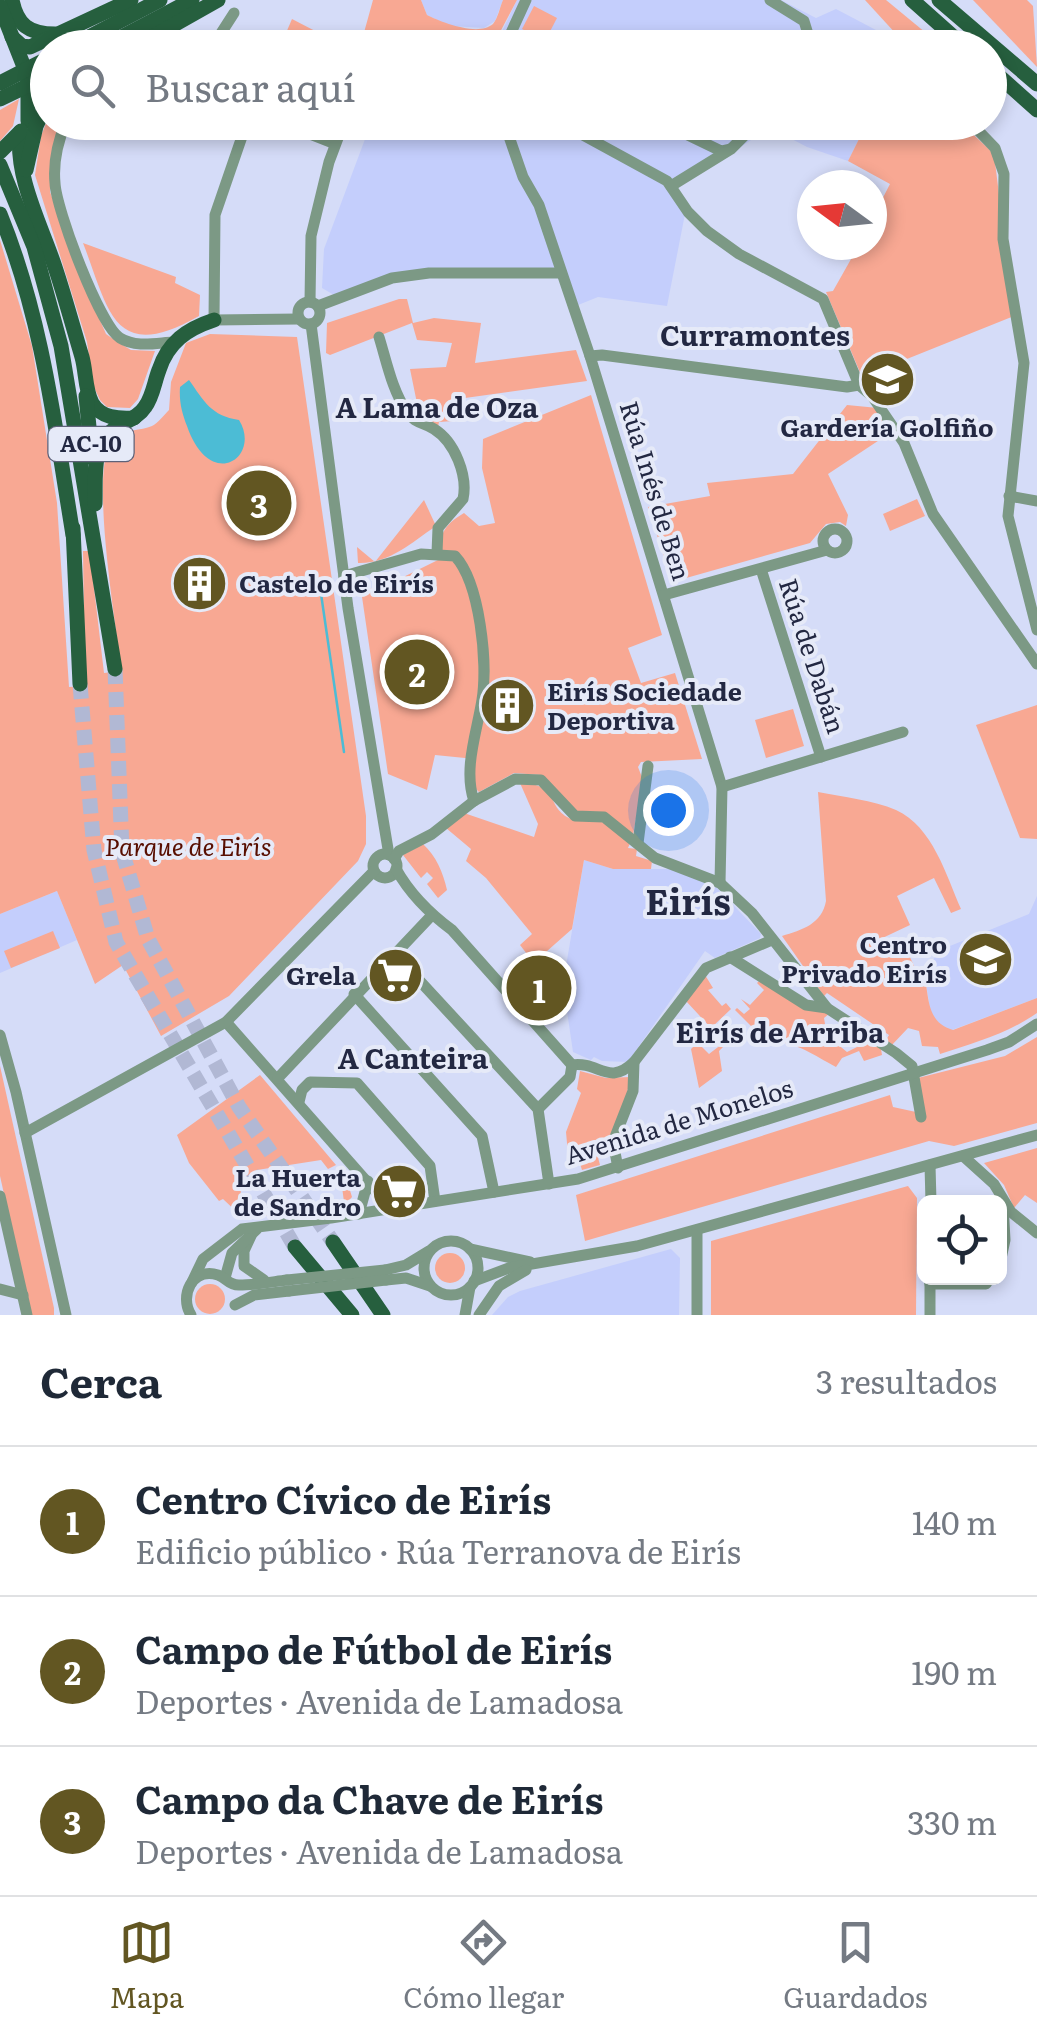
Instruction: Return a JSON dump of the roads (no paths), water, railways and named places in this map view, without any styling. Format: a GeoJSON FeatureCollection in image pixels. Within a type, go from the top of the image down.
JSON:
{"type":"FeatureCollection","features":[{"type":"Feature","properties":{"kind":"main road"},"geometry":{"type":"LineString","coordinates":[[12,0],[15,16],[30,30]]}},
{"type":"Feature","properties":{"kind":"main road"},"geometry":{"type":"LineString","coordinates":[[82,30],[130,0]]}},
{"type":"Feature","properties":{"kind":"main road"},"geometry":{"type":"LineString","coordinates":[[90,30],[160,0]]}},
{"type":"Feature","properties":{"kind":"main road"},"geometry":{"type":"LineString","coordinates":[[136,30],[192,0]]}},
{"type":"Feature","properties":{"kind":"main road"},"geometry":{"type":"LineString","coordinates":[[165,30],[218,0]]}},
{"type":"Feature","properties":{"kind":"main road"},"geometry":{"type":"LineString","coordinates":[[912,0],[946,30]]}},
{"type":"Feature","properties":{"kind":"main road"},"geometry":{"type":"LineString","coordinates":[[939,0],[974,30]]}},
{"type":"Feature","properties":{"kind":"main road"},"geometry":{"type":"LineString","coordinates":[[0,6],[6,43],[21,59],[28,78],[24,127]]}},
{"type":"Feature","properties":{"kind":"main road"},"geometry":{"type":"LineString","coordinates":[[1007,58],[1037,84]]}},
{"type":"Feature","properties":{"kind":"main road"},"geometry":{"type":"LineString","coordinates":[[0,83],[30,71]]}},
{"type":"Feature","properties":{"kind":"main road"},"geometry":{"type":"LineString","coordinates":[[0,100],[30,77]]}},
{"type":"Feature","properties":{"kind":"main road"},"geometry":{"type":"LineString","coordinates":[[1007,83],[1037,110]]}},
{"type":"Feature","properties":{"kind":"main road"},"geometry":{"type":"LineString","coordinates":[[0,152],[30,121]]}},
{"type":"Feature","properties":{"kind":"main road","name":"AC-10"},"geometry":{"type":"LineString","coordinates":[[24,127],[18,148],[25,182],[77,342],[89,409],[96,547]]}},
{"type":"Feature","properties":{"kind":"main road"},"geometry":{"type":"LineString","coordinates":[[25,182],[32,140]]}},
{"type":"Feature","properties":{"kind":"main road","name":"AC-10"},"geometry":{"type":"LineString","coordinates":[[0,165],[34,248],[61,346],[116,669]]}},
{"type":"Feature","properties":{"kind":"main road","name":"AC-10"},"geometry":{"type":"LineString","coordinates":[[0,214],[16,253],[40,337],[73,535]]}},
{"type":"Feature","properties":{"kind":"main road"},"geometry":{"type":"LineString","coordinates":[[95,508],[102,442],[145,408],[174,342],[191,329],[214,320]]}},
{"type":"Feature","properties":{"kind":"main road"},"geometry":{"type":"LineString","coordinates":[[77,342],[93,404],[109,416],[134,418]]}},
{"type":"Feature","properties":{"kind":"main road","name":"AC-10"},"geometry":{"type":"LineString","coordinates":[[70,404],[80,684]]}},
{"type":"Feature","properties":{"kind":"main road"},"geometry":{"type":"LineString","coordinates":[[333,1242],[383,1315]]}},
{"type":"Feature","properties":{"kind":"main road"},"geometry":{"type":"LineString","coordinates":[[295,1247],[352,1315]]}},
{"type":"Feature","properties":{"kind":"street"},"geometry":{"type":"LineString","coordinates":[[511,30],[526,0]]}},
{"type":"Feature","properties":{"kind":"street"},"geometry":{"type":"LineString","coordinates":[[770,0],[804,21],[807,30]]}},
{"type":"Feature","properties":{"kind":"street"},"geometry":{"type":"LineString","coordinates":[[223,30],[234,14]]}},
{"type":"Feature","properties":{"kind":"street"},"geometry":{"type":"LineString","coordinates":[[60,140],[54,185],[64,221],[100,310],[114,334],[126,341],[174,342]]}},
{"type":"Feature","properties":{"kind":"street"},"geometry":{"type":"LineString","coordinates":[[241,140],[215,215],[214,320],[305,322],[320,318],[314,304],[310,236],[336,140]]}},
{"type":"Feature","properties":{"kind":"street"},"geometry":{"type":"LineString","coordinates":[[324,140],[334,144]]}},
{"type":"Feature","properties":{"kind":"street","name":"Rúa Inés de Ben"},"geometry":{"type":"LineString","coordinates":[[510,140],[539,205],[590,356],[722,788],[720,882]]}},
{"type":"Feature","properties":{"kind":"street"},"geometry":{"type":"LineString","coordinates":[[592,140],[668,181],[688,212],[740,254],[822,299],[859,385],[872,396],[904,443],[933,514],[1037,664]]}},
{"type":"Feature","properties":{"kind":"street"},"geometry":{"type":"LineString","coordinates":[[700,140],[721,150],[731,148]]}},
{"type":"Feature","properties":{"kind":"street"},"geometry":{"type":"LineString","coordinates":[[672,186],[739,140]]}},
{"type":"Feature","properties":{"kind":"street"},"geometry":{"type":"LineString","coordinates":[[988,140],[996,148],[1004,174],[1003,238],[1024,364],[1008,516],[1037,630]]}},
{"type":"Feature","properties":{"kind":"street"},"geometry":{"type":"LineString","coordinates":[[562,273],[429,273],[392,278],[300,307],[386,866],[432,915],[452,930],[572,1065]]}},
{"type":"Feature","properties":{"kind":"street"},"geometry":{"type":"LineString","coordinates":[[379,337],[392,383],[407,412],[419,424],[433,428],[462,467],[464,499],[438,528],[436,553]]}},
{"type":"Feature","properties":{"kind":"street"},"geometry":{"type":"LineString","coordinates":[[590,356],[847,387],[859,385]]}},
{"type":"Feature","properties":{"kind":"street"},"geometry":{"type":"LineString","coordinates":[[1009,496],[1037,501]]}},
{"type":"Feature","properties":{"kind":"street"},"geometry":{"type":"LineString","coordinates":[[664,596],[828,550]]}},
{"type":"Feature","properties":{"kind":"street"},"geometry":{"type":"LineString","coordinates":[[344,576],[401,558],[436,553],[455,556],[464,565],[473,590],[483,654],[483,694],[470,772],[474,801]]}},
{"type":"Feature","properties":{"kind":"street","name":"Rúa de Dabán"},"geometry":{"type":"LineString","coordinates":[[761,568],[821,757]]}},
{"type":"Feature","properties":{"kind":"street"},"geometry":{"type":"LineString","coordinates":[[722,788],[903,732]]}},
{"type":"Feature","properties":{"kind":"street"},"geometry":{"type":"LineString","coordinates":[[638,843],[648,766]]}},
{"type":"Feature","properties":{"kind":"street"},"geometry":{"type":"LineString","coordinates":[[25,1133],[226,1022],[360,884],[474,801],[515,779],[540,780],[575,816],[604,817],[655,858],[720,882],[752,913],[827,1008],[912,1066],[922,1117]]}},
{"type":"Feature","properties":{"kind":"street"},"geometry":{"type":"LineString","coordinates":[[278,1078],[432,915]]}},
{"type":"Feature","properties":{"kind":"street"},"geometry":{"type":"LineString","coordinates":[[572,1065],[584,1064],[614,1074],[622,1072],[634,1062],[706,968],[772,940]]}},
{"type":"Feature","properties":{"kind":"street"},"geometry":{"type":"LineString","coordinates":[[394,952],[538,1109],[549,1184]]}},
{"type":"Feature","properties":{"kind":"street"},"geometry":{"type":"LineString","coordinates":[[730,958],[806,1005],[827,1008]]}},
{"type":"Feature","properties":{"kind":"street"},"geometry":{"type":"LineString","coordinates":[[354,994],[482,1136],[494,1192]]}},
{"type":"Feature","properties":{"kind":"street"},"geometry":{"type":"LineString","coordinates":[[226,1022],[391,1209]]}},
{"type":"Feature","properties":{"kind":"street","name":"Avenida de Monelos"},"geometry":{"type":"LineString","coordinates":[[185,1300],[203,1259],[242,1229],[549,1184],[618,1168],[1009,1042],[1037,1024]]}},
{"type":"Feature","properties":{"kind":"street"},"geometry":{"type":"LineString","coordinates":[[0,1035],[64,1314]]}},
{"type":"Feature","properties":{"kind":"street"},"geometry":{"type":"LineString","coordinates":[[618,1168],[613,1142],[633,1091],[634,1062]]}},
{"type":"Feature","properties":{"kind":"street"},"geometry":{"type":"LineString","coordinates":[[538,1109],[570,1077],[572,1065]]}},
{"type":"Feature","properties":{"kind":"street"},"geometry":{"type":"LineString","coordinates":[[299,1102],[302,1090],[310,1082],[356,1083],[430,1166],[435,1201]]}},
{"type":"Feature","properties":{"kind":"street"},"geometry":{"type":"LineString","coordinates":[[256,1230],[232,1253],[228,1281],[232,1310],[254,1295],[288,1285],[386,1274],[447,1294],[463,1292],[509,1268],[620,1250],[1037,1135]]}},
{"type":"Feature","properties":{"kind":"street"},"geometry":{"type":"LineString","coordinates":[[963,1156],[984,1174],[999,1195]]}},
{"type":"Feature","properties":{"kind":"street"},"geometry":{"type":"LineString","coordinates":[[930,1165],[930,1195]]}},
{"type":"Feature","properties":{"kind":"street"},"geometry":{"type":"LineString","coordinates":[[905,1172],[920,1177],[929,1195]]}},
{"type":"Feature","properties":{"kind":"street"},"geometry":{"type":"LineString","coordinates":[[359,1214],[368,1180]]}},
{"type":"Feature","properties":{"kind":"street"},"geometry":{"type":"LineString","coordinates":[[0,1196],[27,1315]]}},
{"type":"Feature","properties":{"kind":"street"},"geometry":{"type":"LineString","coordinates":[[1007,1206],[1037,1233]]}},
{"type":"Feature","properties":{"kind":"street","name":"Avenida de Monelos"},"geometry":{"type":"LineString","coordinates":[[256,1230],[276,1224]]}},
{"type":"Feature","properties":{"kind":"street"},"geometry":{"type":"LineString","coordinates":[[256,1230],[244,1251],[244,1266],[268,1282]]}},
{"type":"Feature","properties":{"kind":"street"},"geometry":{"type":"LineString","coordinates":[[697,1230],[697,1315]]}},
{"type":"Feature","properties":{"kind":"street"},"geometry":{"type":"LineString","coordinates":[[386,1274],[439,1244],[455,1241],[470,1249],[539,1264]]}},
{"type":"Feature","properties":{"kind":"street"},"geometry":{"type":"LineString","coordinates":[[432,1249],[425,1264],[432,1287]]}},
{"type":"Feature","properties":{"kind":"street"},"geometry":{"type":"LineString","coordinates":[[465,1315],[478,1268],[470,1249]]}},
{"type":"Feature","properties":{"kind":"street"},"geometry":{"type":"LineString","coordinates":[[479,1315],[499,1286],[539,1264]]}},
{"type":"Feature","properties":{"kind":"street"},"geometry":{"type":"LineString","coordinates":[[192,1282],[208,1274],[228,1281],[288,1285]]}},
{"type":"Feature","properties":{"kind":"street"},"geometry":{"type":"LineString","coordinates":[[930,1285],[930,1315]]}},
{"type":"Feature","properties":{"kind":"street"},"geometry":{"type":"LineString","coordinates":[[0,1289],[23,1295]]}},
{"type":"Feature","properties":{"kind":"street"},"geometry":{"type":"LineString","coordinates":[[174,1315],[185,1300],[192,1315]]}},
{"type":"Feature","properties":{"kind":"waterway"},"geometry":{"type":"LineString","coordinates":[[319,580],[344,752]]}},
{"type":"Feature","properties":{"kind":"tunnel"},"geometry":{"type":"LineString","coordinates":[[115,669],[122,851],[148,939],[239,1107],[333,1242]]}},
{"type":"Feature","properties":{"kind":"tunnel"},"geometry":{"type":"LineString","coordinates":[[80,684],[94,850],[116,942],[295,1247]]}},
{"type":"Feature","properties":{"kind":"place","name":"Gardería Golfiño"},"geometry":{"type":"Point","coordinates":[887,379]}},
{"type":"Feature","properties":{"kind":"place","name":"Campo da Chave de Eirís"},"geometry":{"type":"Point","coordinates":[259,503]}},
{"type":"Feature","properties":{"kind":"place","name":"Castelo de Eirís"},"geometry":{"type":"Point","coordinates":[200,584]}},
{"type":"Feature","properties":{"kind":"place","name":"Campo de Fútbol de Eirís"},"geometry":{"type":"Point","coordinates":[417,672]}},
{"type":"Feature","properties":{"kind":"place","name":"Eirís Sociedade Deportiva"},"geometry":{"type":"Point","coordinates":[508,706]}},
{"type":"Feature","properties":{"kind":"place","name":"Centro Privado Eirís"},"geometry":{"type":"Point","coordinates":[986,959]}},
{"type":"Feature","properties":{"kind":"place","name":"Grela"},"geometry":{"type":"Point","coordinates":[395,976]}},
{"type":"Feature","properties":{"kind":"place","name":"Centro Cívico de Eirís"},"geometry":{"type":"Point","coordinates":[539,988]}},
{"type":"Feature","properties":{"kind":"place","name":"La Huerta de Sandro"},"geometry":{"type":"Point","coordinates":[400,1192]}},
{"type":"Feature","properties":{"kind":"district","name":"Curramontes"},"geometry":{"type":"Point","coordinates":[755,336]}},
{"type":"Feature","properties":{"kind":"district","name":"A Lama de Oza"},"geometry":{"type":"Point","coordinates":[437,408]}},
{"type":"Feature","properties":{"kind":"district","name":"Eirís"},"geometry":{"type":"Point","coordinates":[688,903]}},
{"type":"Feature","properties":{"kind":"district","name":"Eirís de Arriba"},"geometry":{"type":"Point","coordinates":[780,1033]}},
{"type":"Feature","properties":{"kind":"district","name":"A Canteira"},"geometry":{"type":"Point","coordinates":[413,1059]}},
{"type":"Feature","properties":{"kind":"park label","name":"Parque de Eirís"},"geometry":{"type":"Point","coordinates":[188,847]}}]}
